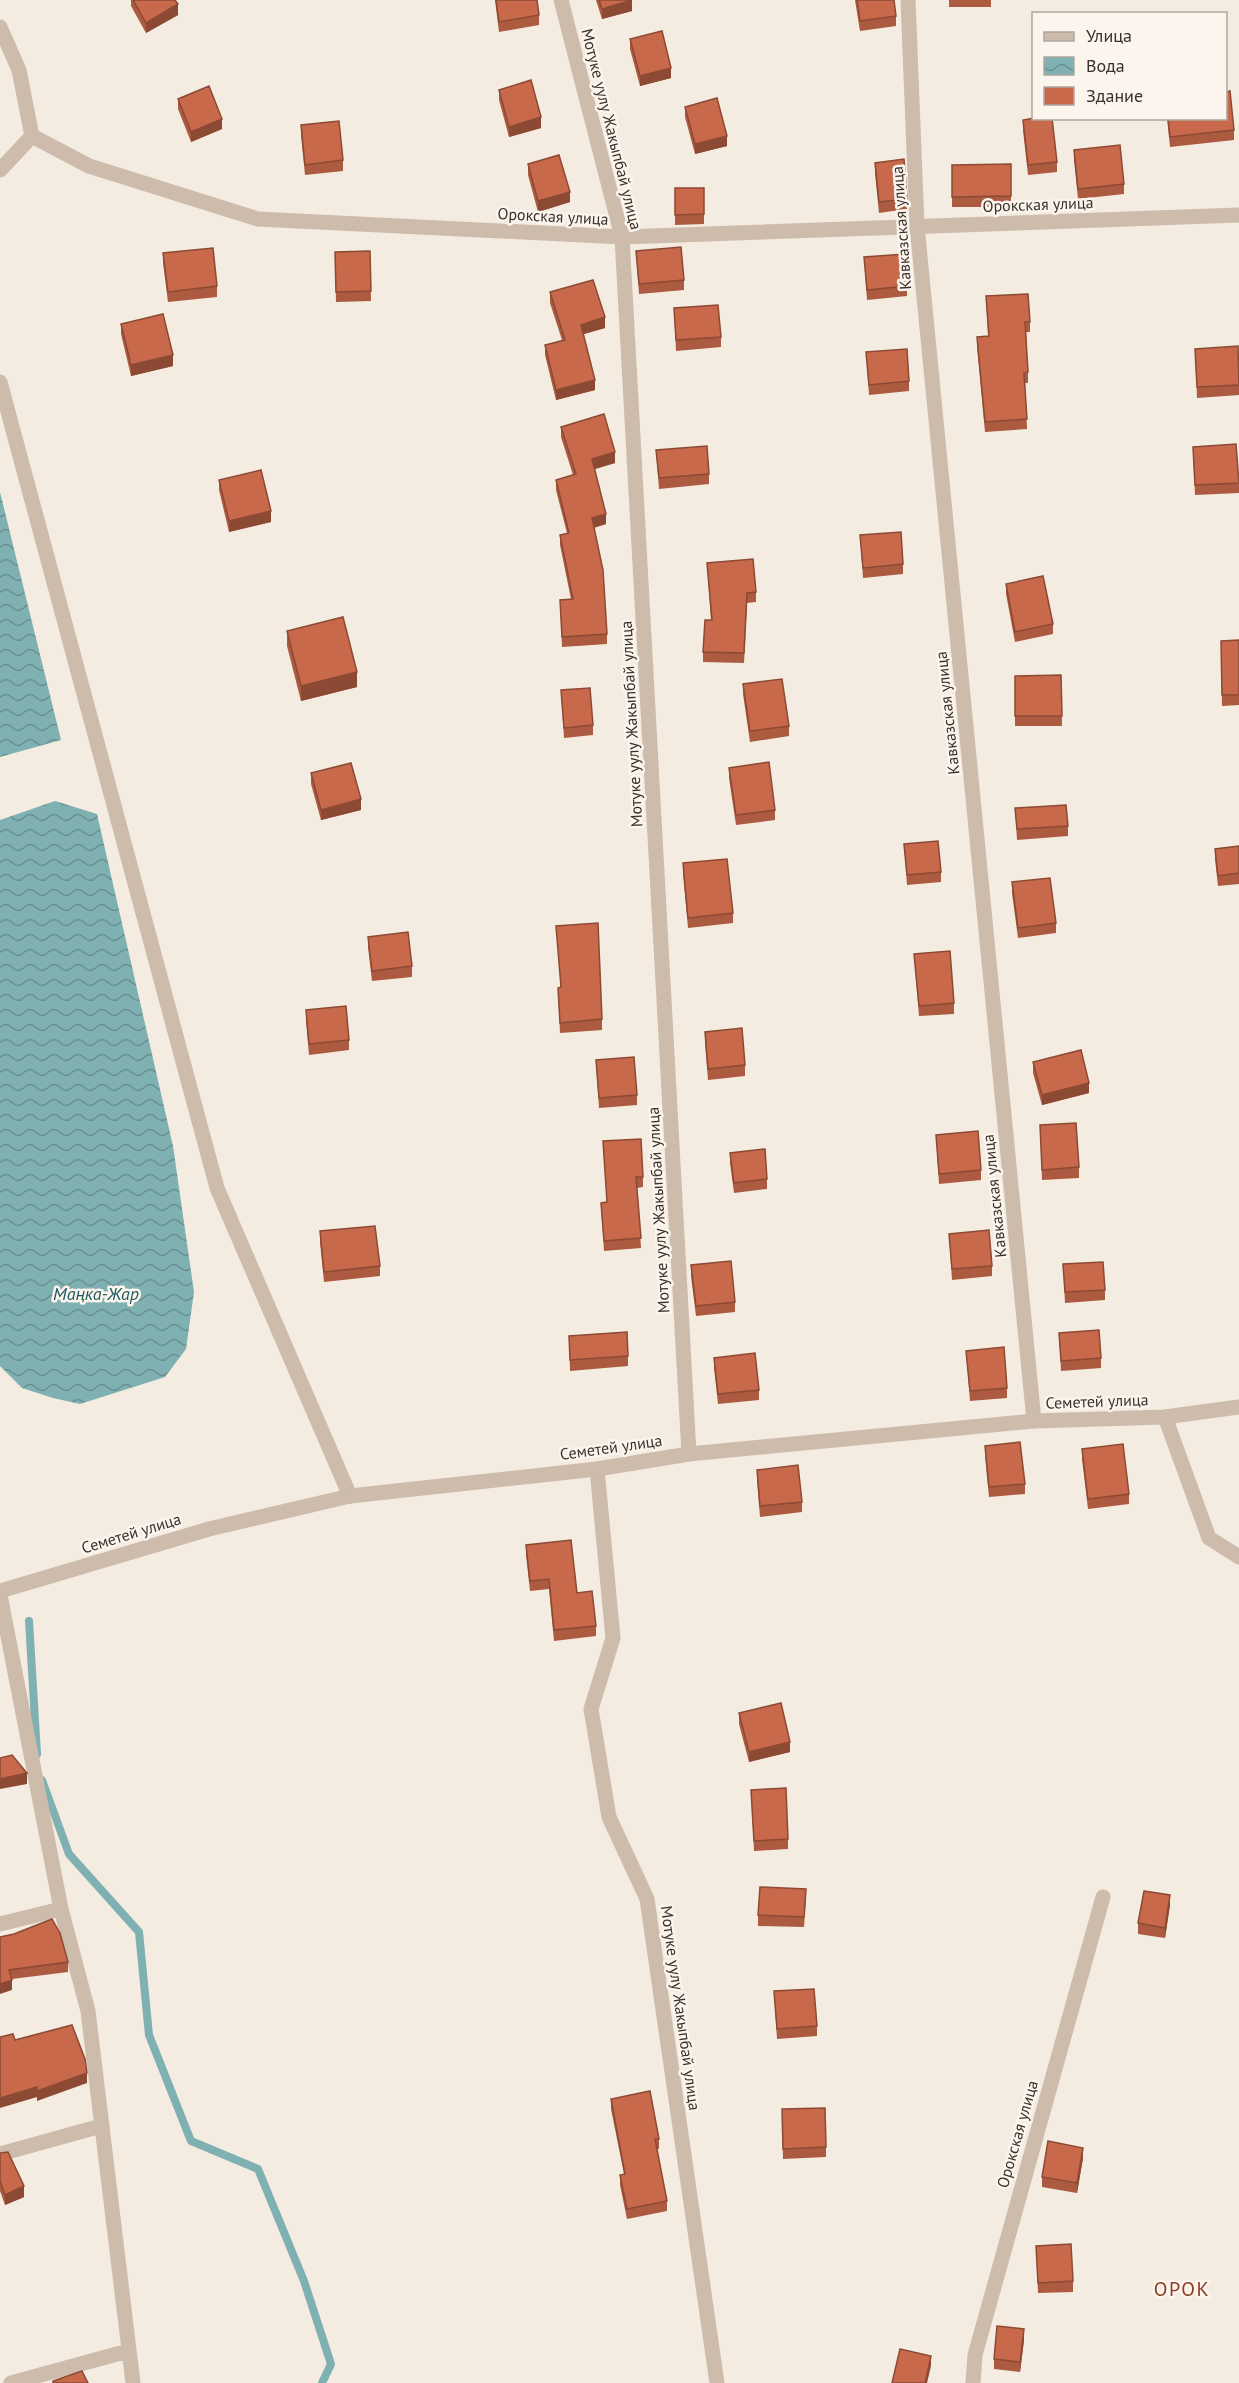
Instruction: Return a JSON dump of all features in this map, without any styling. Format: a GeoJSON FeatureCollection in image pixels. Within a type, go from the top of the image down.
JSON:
{"type":"FeatureCollection","features":[{"type":"Feature","properties":{"kind":"street","name":"Мотуке уулу Жакыпбай улица"},"geometry":{"type":"LineString","coordinates":[[561,0],[622,237],[689,1454]]}},
{"type":"Feature","properties":{"kind":"street","name":"Кавказская улица"},"geometry":{"type":"LineString","coordinates":[[908,0],[917,226],[1034,1421]]}},
{"type":"Feature","properties":{"kind":"street"},"geometry":{"type":"LineString","coordinates":[[0,27],[19,70],[32,136],[0,170]]}},
{"type":"Feature","properties":{"kind":"street","name":"Орокская улица"},"geometry":{"type":"LineString","coordinates":[[32,136],[89,166],[258,219],[622,237],[1239,215]]}},
{"type":"Feature","properties":{"kind":"street"},"geometry":{"type":"LineString","coordinates":[[0,382],[217,1188],[350,1496]]}},
{"type":"Feature","properties":{"kind":"street","name":"Семетей улица"},"geometry":{"type":"LineString","coordinates":[[0,1593],[209,1529],[350,1496],[597,1469],[689,1454],[1034,1421],[1165,1417],[1239,1407]]}},
{"type":"Feature","properties":{"kind":"street"},"geometry":{"type":"LineString","coordinates":[[1165,1417],[1209,1538],[1239,1557]]}},
{"type":"Feature","properties":{"kind":"street","name":"Мотуке уулу Жакыпбай улица"},"geometry":{"type":"LineString","coordinates":[[597,1469],[613,1638],[591,1710],[609,1817],[647,1899],[717,2383]]}},
{"type":"Feature","properties":{"kind":"street"},"geometry":{"type":"LineString","coordinates":[[0,1593],[61,1909],[88,2011],[133,2383]]}},
{"type":"Feature","properties":{"kind":"street","name":"Орокская улица"},"geometry":{"type":"LineString","coordinates":[[973,2383],[975,2355],[1103,1897]]}},
{"type":"Feature","properties":{"kind":"street"},"geometry":{"type":"LineString","coordinates":[[0,1924],[61,1909]]}},
{"type":"Feature","properties":{"kind":"street"},"geometry":{"type":"LineString","coordinates":[[0,2154],[101,2126]]}},
{"type":"Feature","properties":{"kind":"street"},"geometry":{"type":"LineString","coordinates":[[11,2383],[128,2351]]}},
{"type":"Feature","properties":{"kind":"water"},"geometry":{"type":"Polygon","coordinates":[[[0,492],[61,740],[0,757],[0,492]]]}},
{"type":"Feature","properties":{"kind":"water","name":"Маңка-Жар"},"geometry":{"type":"Polygon","coordinates":[[[55,801],[97,814],[173,1146],[194,1292],[186,1349],[165,1377],[80,1404],[22,1388],[0,1366],[0,820],[55,801]]]}},
{"type":"Feature","properties":{"kind":"building"},"geometry":{"type":"Polygon","coordinates":[[[133,0],[175,0],[178,4],[146,23],[133,0]]]}},
{"type":"Feature","properties":{"kind":"building"},"geometry":{"type":"Polygon","coordinates":[[[496,0],[537,0],[539,15],[499,22],[496,0]]]}},
{"type":"Feature","properties":{"kind":"building"},"geometry":{"type":"Polygon","coordinates":[[[599,0],[632,0],[602,9],[599,0]]]}},
{"type":"Feature","properties":{"kind":"building"},"geometry":{"type":"Polygon","coordinates":[[[857,0],[894,0],[896,16],[860,21],[857,0]]]}},
{"type":"Feature","properties":{"kind":"building"},"geometry":{"type":"Polygon","coordinates":[[[662,31],[671,68],[640,76],[630,39],[662,31]]]}},
{"type":"Feature","properties":{"kind":"building"},"geometry":{"type":"Polygon","coordinates":[[[531,80],[541,117],[509,127],[499,90],[531,80]]]}},
{"type":"Feature","properties":{"kind":"building"},"geometry":{"type":"Polygon","coordinates":[[[209,86],[222,119],[191,132],[178,99],[209,86]]]}},
{"type":"Feature","properties":{"kind":"building"},"geometry":{"type":"Polygon","coordinates":[[[1230,91],[1234,130],[1170,137],[1168,120],[1227,120],[1227,92],[1230,91]]]}},
{"type":"Feature","properties":{"kind":"building"},"geometry":{"type":"Polygon","coordinates":[[[717,98],[727,136],[695,144],[685,107],[717,98]]]}},
{"type":"Feature","properties":{"kind":"building"},"geometry":{"type":"Polygon","coordinates":[[[1023,120],[1052,120],[1057,162],[1028,165],[1023,120]]]}},
{"type":"Feature","properties":{"kind":"building"},"geometry":{"type":"Polygon","coordinates":[[[339,121],[343,160],[305,165],[301,125],[339,121]]]}},
{"type":"Feature","properties":{"kind":"building"},"geometry":{"type":"Polygon","coordinates":[[[1120,145],[1124,184],[1078,189],[1074,150],[1120,145]]]}},
{"type":"Feature","properties":{"kind":"building"},"geometry":{"type":"Polygon","coordinates":[[[559,155],[570,192],[538,201],[528,164],[559,155]]]}},
{"type":"Feature","properties":{"kind":"building"},"geometry":{"type":"Polygon","coordinates":[[[904,159],[907,199],[879,202],[875,163],[904,159]]]}},
{"type":"Feature","properties":{"kind":"building"},"geometry":{"type":"Polygon","coordinates":[[[1011,164],[1011,196],[952,197],[952,165],[1011,164]]]}},
{"type":"Feature","properties":{"kind":"building"},"geometry":{"type":"Polygon","coordinates":[[[675,188],[704,188],[704,214],[675,215],[675,188]]]}},
{"type":"Feature","properties":{"kind":"building"},"geometry":{"type":"Polygon","coordinates":[[[681,247],[684,280],[639,284],[636,251],[681,247]]]}},
{"type":"Feature","properties":{"kind":"building"},"geometry":{"type":"Polygon","coordinates":[[[213,248],[217,286],[168,292],[163,253],[213,248]]]}},
{"type":"Feature","properties":{"kind":"building"},"geometry":{"type":"Polygon","coordinates":[[[370,251],[371,291],[336,292],[335,252],[370,251]]]}},
{"type":"Feature","properties":{"kind":"building"},"geometry":{"type":"Polygon","coordinates":[[[905,254],[907,286],[867,290],[864,257],[905,254]]]}},
{"type":"Feature","properties":{"kind":"building"},"geometry":{"type":"Polygon","coordinates":[[[593,280],[605,317],[581,325],[595,380],[556,390],[545,345],[565,340],[550,292],[593,280]]]}},
{"type":"Feature","properties":{"kind":"building"},"geometry":{"type":"Polygon","coordinates":[[[1028,294],[1030,322],[1025,322],[1028,372],[1024,373],[1027,419],[985,422],[977,337],[989,336],[986,296],[1028,294]]]}},
{"type":"Feature","properties":{"kind":"building"},"geometry":{"type":"Polygon","coordinates":[[[718,305],[721,337],[676,340],[674,308],[718,305]]]}},
{"type":"Feature","properties":{"kind":"building"},"geometry":{"type":"Polygon","coordinates":[[[163,314],[173,355],[131,365],[121,324],[163,314]]]}},
{"type":"Feature","properties":{"kind":"building"},"geometry":{"type":"Polygon","coordinates":[[[1238,346],[1239,385],[1197,387],[1195,349],[1238,346]]]}},
{"type":"Feature","properties":{"kind":"building"},"geometry":{"type":"Polygon","coordinates":[[[907,349],[909,381],[869,385],[866,352],[907,349]]]}},
{"type":"Feature","properties":{"kind":"building"},"geometry":{"type":"Polygon","coordinates":[[[604,414],[615,452],[592,459],[606,514],[592,518],[603,570],[607,634],[562,637],[560,600],[573,599],[560,535],[569,533],[556,480],[576,474],[561,427],[604,414]]]}},
{"type":"Feature","properties":{"kind":"building"},"geometry":{"type":"Polygon","coordinates":[[[1236,444],[1239,483],[1195,485],[1193,447],[1236,444]]]}},
{"type":"Feature","properties":{"kind":"building"},"geometry":{"type":"Polygon","coordinates":[[[707,446],[709,474],[659,478],[656,450],[707,446]]]}},
{"type":"Feature","properties":{"kind":"building"},"geometry":{"type":"Polygon","coordinates":[[[261,470],[271,511],[229,521],[219,480],[261,470]]]}},
{"type":"Feature","properties":{"kind":"building"},"geometry":{"type":"Polygon","coordinates":[[[901,532],[903,564],[863,568],[860,535],[901,532]]]}},
{"type":"Feature","properties":{"kind":"building"},"geometry":{"type":"Polygon","coordinates":[[[753,559],[756,592],[747,593],[744,653],[703,652],[705,620],[712,620],[707,563],[753,559]]]}},
{"type":"Feature","properties":{"kind":"building"},"geometry":{"type":"Polygon","coordinates":[[[1043,576],[1053,624],[1015,632],[1006,584],[1043,576]]]}},
{"type":"Feature","properties":{"kind":"building"},"geometry":{"type":"Polygon","coordinates":[[[343,617],[357,672],[301,686],[287,631],[343,617]]]}},
{"type":"Feature","properties":{"kind":"building"},"geometry":{"type":"Polygon","coordinates":[[[1239,640],[1239,695],[1222,695],[1221,641],[1239,640]]]}},
{"type":"Feature","properties":{"kind":"building"},"geometry":{"type":"Polygon","coordinates":[[[1061,675],[1062,716],[1015,716],[1015,676],[1061,675]]]}},
{"type":"Feature","properties":{"kind":"building"},"geometry":{"type":"Polygon","coordinates":[[[782,679],[789,726],[750,731],[743,684],[782,679]]]}},
{"type":"Feature","properties":{"kind":"building"},"geometry":{"type":"Polygon","coordinates":[[[590,688],[593,725],[564,728],[561,690],[590,688]]]}},
{"type":"Feature","properties":{"kind":"building"},"geometry":{"type":"Polygon","coordinates":[[[769,762],[775,810],[736,815],[729,768],[769,762]]]}},
{"type":"Feature","properties":{"kind":"building"},"geometry":{"type":"Polygon","coordinates":[[[351,763],[361,799],[321,810],[311,773],[351,763]]]}},
{"type":"Feature","properties":{"kind":"building"},"geometry":{"type":"Polygon","coordinates":[[[1066,805],[1068,826],[1017,829],[1015,808],[1066,805]]]}},
{"type":"Feature","properties":{"kind":"building"},"geometry":{"type":"Polygon","coordinates":[[[938,841],[941,872],[907,875],[904,844],[938,841]]]}},
{"type":"Feature","properties":{"kind":"building"},"geometry":{"type":"Polygon","coordinates":[[[1239,846],[1239,873],[1218,876],[1215,849],[1239,846]]]}},
{"type":"Feature","properties":{"kind":"building"},"geometry":{"type":"Polygon","coordinates":[[[727,859],[733,913],[688,918],[683,863],[727,859]]]}},
{"type":"Feature","properties":{"kind":"building"},"geometry":{"type":"Polygon","coordinates":[[[1050,878],[1056,923],[1018,928],[1012,882],[1050,878]]]}},
{"type":"Feature","properties":{"kind":"building"},"geometry":{"type":"Polygon","coordinates":[[[598,923],[602,1019],[560,1023],[558,988],[561,987],[556,926],[598,923]]]}},
{"type":"Feature","properties":{"kind":"building"},"geometry":{"type":"Polygon","coordinates":[[[408,932],[412,966],[372,971],[368,937],[408,932]]]}},
{"type":"Feature","properties":{"kind":"building"},"geometry":{"type":"Polygon","coordinates":[[[950,951],[954,1003],[919,1006],[914,954],[950,951]]]}},
{"type":"Feature","properties":{"kind":"building"},"geometry":{"type":"Polygon","coordinates":[[[346,1006],[349,1040],[309,1044],[306,1010],[346,1006]]]}},
{"type":"Feature","properties":{"kind":"building"},"geometry":{"type":"Polygon","coordinates":[[[742,1028],[745,1065],[708,1069],[705,1032],[742,1028]]]}},
{"type":"Feature","properties":{"kind":"building"},"geometry":{"type":"Polygon","coordinates":[[[1081,1050],[1089,1083],[1042,1095],[1033,1062],[1081,1050]]]}},
{"type":"Feature","properties":{"kind":"building"},"geometry":{"type":"Polygon","coordinates":[[[634,1057],[637,1095],[599,1098],[596,1060],[634,1057]]]}},
{"type":"Feature","properties":{"kind":"building"},"geometry":{"type":"Polygon","coordinates":[[[1076,1123],[1079,1167],[1042,1170],[1040,1125],[1076,1123]]]}},
{"type":"Feature","properties":{"kind":"building"},"geometry":{"type":"Polygon","coordinates":[[[978,1131],[981,1170],[939,1174],[936,1135],[978,1131]]]}},
{"type":"Feature","properties":{"kind":"building"},"geometry":{"type":"Polygon","coordinates":[[[641,1139],[643,1177],[636,1177],[641,1238],[604,1241],[601,1203],[607,1202],[603,1141],[641,1139]]]}},
{"type":"Feature","properties":{"kind":"building"},"geometry":{"type":"Polygon","coordinates":[[[765,1149],[767,1179],[734,1183],[730,1153],[765,1149]]]}},
{"type":"Feature","properties":{"kind":"building"},"geometry":{"type":"Polygon","coordinates":[[[375,1226],[380,1266],[324,1272],[320,1231],[375,1226]]]}},
{"type":"Feature","properties":{"kind":"building"},"geometry":{"type":"Polygon","coordinates":[[[989,1230],[992,1266],[952,1269],[949,1234],[989,1230]]]}},
{"type":"Feature","properties":{"kind":"building"},"geometry":{"type":"Polygon","coordinates":[[[731,1261],[735,1302],[696,1306],[691,1265],[731,1261]]]}},
{"type":"Feature","properties":{"kind":"building"},"geometry":{"type":"Polygon","coordinates":[[[1103,1262],[1105,1290],[1065,1292],[1063,1264],[1103,1262]]]}},
{"type":"Feature","properties":{"kind":"building"},"geometry":{"type":"Polygon","coordinates":[[[1099,1330],[1101,1358],[1061,1361],[1059,1333],[1099,1330]]]}},
{"type":"Feature","properties":{"kind":"building"},"geometry":{"type":"Polygon","coordinates":[[[627,1332],[628,1356],[570,1360],[569,1336],[627,1332]]]}},
{"type":"Feature","properties":{"kind":"building"},"geometry":{"type":"Polygon","coordinates":[[[1004,1347],[1007,1388],[970,1391],[966,1351],[1004,1347]]]}},
{"type":"Feature","properties":{"kind":"building"},"geometry":{"type":"Polygon","coordinates":[[[755,1353],[759,1390],[718,1394],[714,1358],[755,1353]]]}},
{"type":"Feature","properties":{"kind":"building"},"geometry":{"type":"Polygon","coordinates":[[[1020,1442],[1025,1484],[989,1487],[985,1446],[1020,1442]]]}},
{"type":"Feature","properties":{"kind":"building"},"geometry":{"type":"Polygon","coordinates":[[[1123,1444],[1129,1494],[1088,1499],[1082,1449],[1123,1444]]]}},
{"type":"Feature","properties":{"kind":"building"},"geometry":{"type":"Polygon","coordinates":[[[798,1465],[802,1502],[760,1506],[757,1470],[798,1465]]]}},
{"type":"Feature","properties":{"kind":"building"},"geometry":{"type":"Polygon","coordinates":[[[571,1540],[577,1593],[592,1591],[596,1626],[554,1630],[549,1579],[530,1581],[526,1545],[571,1540]]]}},
{"type":"Feature","properties":{"kind":"building"},"geometry":{"type":"Polygon","coordinates":[[[781,1703],[790,1742],[749,1752],[739,1713],[781,1703]]]}},
{"type":"Feature","properties":{"kind":"building"},"geometry":{"type":"Polygon","coordinates":[[[12,1755],[27,1773],[0,1779],[0,1758],[12,1755]]]}},
{"type":"Feature","properties":{"kind":"building"},"geometry":{"type":"Polygon","coordinates":[[[786,1788],[788,1839],[754,1841],[751,1790],[786,1788]]]}},
{"type":"Feature","properties":{"kind":"building"},"geometry":{"type":"Polygon","coordinates":[[[760,1887],[806,1889],[804,1917],[758,1915],[760,1887]]]}},
{"type":"Feature","properties":{"kind":"building"},"geometry":{"type":"Polygon","coordinates":[[[1144,1891],[1170,1895],[1165,1928],[1138,1923],[1144,1891]]]}},
{"type":"Feature","properties":{"kind":"building"},"geometry":{"type":"Polygon","coordinates":[[[52,1919],[60,1933],[68,1962],[9,1970],[12,1980],[0,1984],[0,1937],[52,1919]]]}},
{"type":"Feature","properties":{"kind":"building"},"geometry":{"type":"Polygon","coordinates":[[[814,1989],[817,2026],[777,2029],[774,1991],[814,1989]]]}},
{"type":"Feature","properties":{"kind":"building"},"geometry":{"type":"Polygon","coordinates":[[[72,2025],[85,2059],[87,2073],[37,2091],[37,2087],[0,2098],[0,2037],[13,2034],[15,2040],[72,2025]]]}},
{"type":"Feature","properties":{"kind":"building"},"geometry":{"type":"Polygon","coordinates":[[[650,2091],[659,2139],[655,2139],[667,2201],[627,2209],[620,2175],[625,2174],[611,2099],[650,2091]]]}},
{"type":"Feature","properties":{"kind":"building"},"geometry":{"type":"Polygon","coordinates":[[[825,2108],[826,2147],[783,2149],[782,2109],[825,2108]]]}},
{"type":"Feature","properties":{"kind":"building"},"geometry":{"type":"Polygon","coordinates":[[[1048,2141],[1083,2148],[1077,2183],[1042,2177],[1048,2141]]]}},
{"type":"Feature","properties":{"kind":"building"},"geometry":{"type":"Polygon","coordinates":[[[8,2152],[24,2186],[5,2195],[0,2181],[0,2153],[8,2152]]]}},
{"type":"Feature","properties":{"kind":"building"},"geometry":{"type":"Polygon","coordinates":[[[1071,2244],[1073,2281],[1038,2283],[1036,2246],[1071,2244]]]}},
{"type":"Feature","properties":{"kind":"building"},"geometry":{"type":"Polygon","coordinates":[[[997,2326],[1024,2329],[1020,2362],[994,2359],[997,2326]]]}},
{"type":"Feature","properties":{"kind":"building"},"geometry":{"type":"Polygon","coordinates":[[[900,2349],[931,2356],[925,2383],[892,2383],[900,2349]]]}},
{"type":"Feature","properties":{"kind":"building"},"geometry":{"type":"Polygon","coordinates":[[[82,2371],[88,2383],[53,2383],[53,2381],[82,2371]]]}},
{"type":"Feature","properties":{"kind":"waterway"},"geometry":{"type":"LineString","coordinates":[[29,1621],[37,1754]]}},
{"type":"Feature","properties":{"kind":"waterway"},"geometry":{"type":"LineString","coordinates":[[42,1780],[69,1854],[139,1932],[149,2035],[191,2141],[258,2169],[304,2281],[331,2364],[322,2383]]}},
{"type":"Feature","properties":{"kind":"district","name":"ОРОК"},"geometry":{"type":"Point","coordinates":[1182,2289]}}]}
